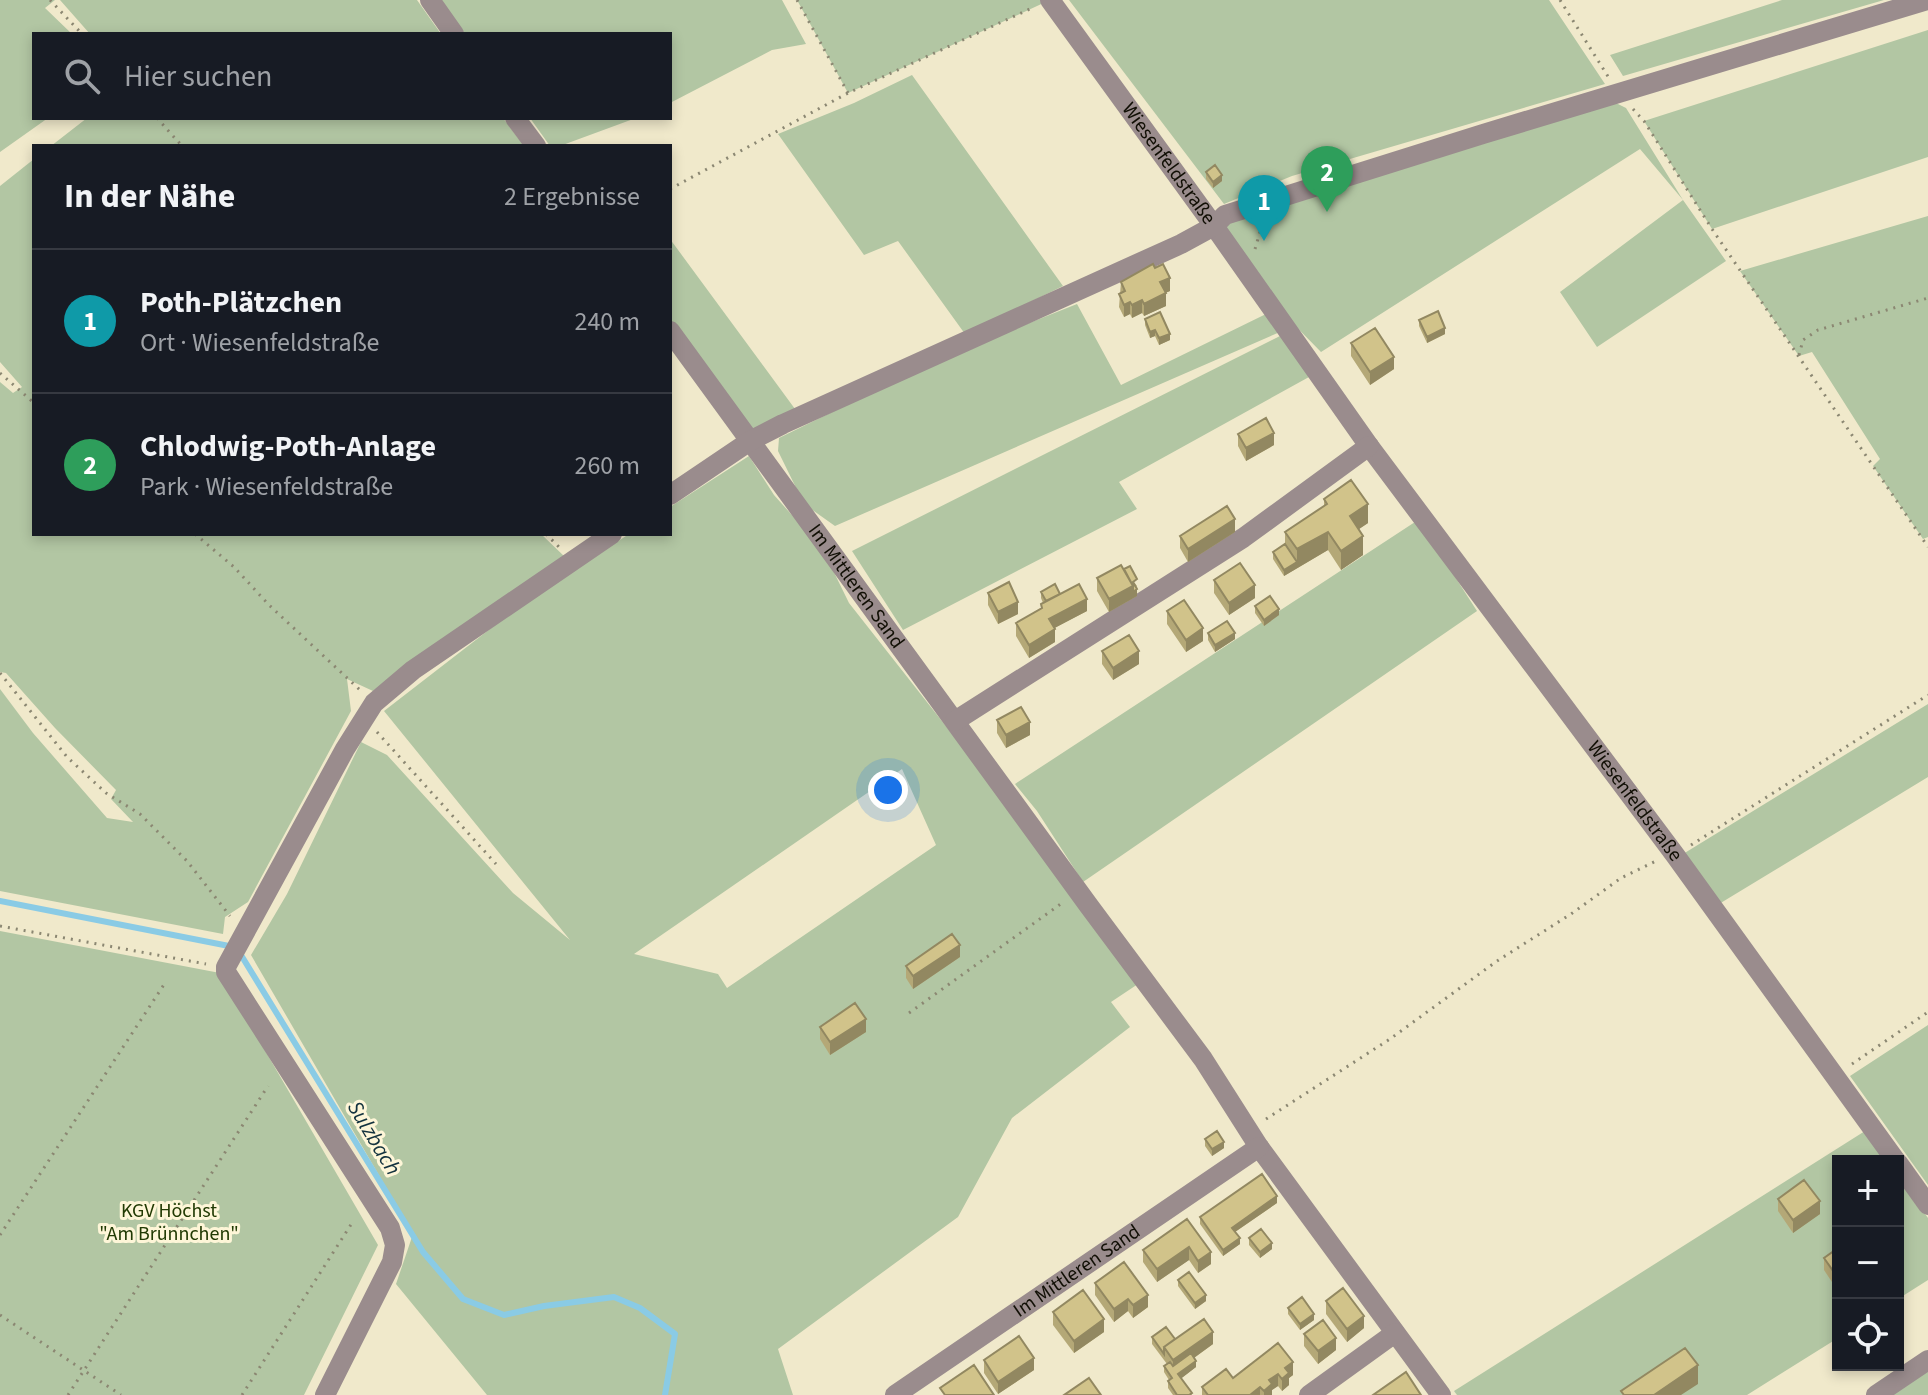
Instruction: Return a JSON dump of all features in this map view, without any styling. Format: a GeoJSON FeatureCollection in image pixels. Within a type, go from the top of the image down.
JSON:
{"type":"FeatureCollection","features":[{"type":"Feature","properties":{"kind":"street"},"geometry":{"type":"LineString","coordinates":[[430,0],[453,32]]}},
{"type":"Feature","properties":{"kind":"street","name":"Wiesenfeldstraße"},"geometry":{"type":"LineString","coordinates":[[1050,0],[1369,446],[1675,855],[1892,1155]]}},
{"type":"Feature","properties":{"kind":"street"},"geometry":{"type":"LineString","coordinates":[[672,494],[750,441],[783,424],[1181,244],[1214,226],[1225,215],[1927,0]]}},
{"type":"Feature","properties":{"kind":"street"},"geometry":{"type":"LineString","coordinates":[[516,120],[534,144]]}},
{"type":"Feature","properties":{"kind":"street","name":"Im Mittleren Sand"},"geometry":{"type":"LineString","coordinates":[[672,334],[1203,1059],[1254,1138],[1441,1395]]}},
{"type":"Feature","properties":{"kind":"street"},"geometry":{"type":"LineString","coordinates":[[955,721],[1243,538],[1369,446]]}},
{"type":"Feature","properties":{"kind":"street"},"geometry":{"type":"LineString","coordinates":[[325,1395],[392,1262],[395,1245],[382,1216],[226,972],[227,965],[369,710],[413,670],[609,536]]}},
{"type":"Feature","properties":{"kind":"street","name":"Im Mittleren Sand"},"geometry":{"type":"LineString","coordinates":[[895,1395],[1254,1138]]}},
{"type":"Feature","properties":{"kind":"street","name":"Wiesenfeldstraße"},"geometry":{"type":"LineString","coordinates":[[1904,1172],[1928,1205]]}},
{"type":"Feature","properties":{"kind":"street"},"geometry":{"type":"LineString","coordinates":[[1309,1395],[1395,1333]]}},
{"type":"Feature","properties":{"kind":"street"},"geometry":{"type":"LineString","coordinates":[[1876,1395],[1928,1360]]}},
{"type":"Feature","properties":{"kind":"path"},"geometry":{"type":"LineString","coordinates":[[50,0],[80,32]]}},
{"type":"Feature","properties":{"kind":"path"},"geometry":{"type":"LineString","coordinates":[[797,0],[848,93]]}},
{"type":"Feature","properties":{"kind":"path"},"geometry":{"type":"LineString","coordinates":[[672,188],[848,93],[1050,0]]}},
{"type":"Feature","properties":{"kind":"path"},"geometry":{"type":"LineString","coordinates":[[1560,0],[1619,93],[1644,121],[1712,229],[1928,547]]}},
{"type":"Feature","properties":{"kind":"path"},"geometry":{"type":"LineString","coordinates":[[159,120],[180,144]]}},
{"type":"Feature","properties":{"kind":"path"},"geometry":{"type":"LineString","coordinates":[[1242,267],[1251,258],[1259,240],[1263,223],[1262,202]]}},
{"type":"Feature","properties":{"kind":"path"},"geometry":{"type":"LineString","coordinates":[[1799,356],[1803,340],[1818,330],[1928,298]]}},
{"type":"Feature","properties":{"kind":"path"},"geometry":{"type":"LineString","coordinates":[[0,373],[32,401]]}},
{"type":"Feature","properties":{"kind":"path"},"geometry":{"type":"LineString","coordinates":[[197,536],[234,567],[369,710],[496,864]]}},
{"type":"Feature","properties":{"kind":"path"},"geometry":{"type":"LineString","coordinates":[[0,673],[67,757],[106,793],[140,814],[187,861],[242,940]]}},
{"type":"Feature","properties":{"kind":"path"},"geometry":{"type":"LineString","coordinates":[[1254,1138],[1497,961],[1621,878],[1665,856],[1675,855],[1928,695]]}},
{"type":"Feature","properties":{"kind":"path"},"geometry":{"type":"LineString","coordinates":[[909,1013],[1078,892]]}},
{"type":"Feature","properties":{"kind":"path"},"geometry":{"type":"LineString","coordinates":[[0,926],[227,965]]}},
{"type":"Feature","properties":{"kind":"path"},"geometry":{"type":"LineString","coordinates":[[0,1235],[165,983]]}},
{"type":"Feature","properties":{"kind":"path"},"geometry":{"type":"LineString","coordinates":[[1835,1076],[1928,1012]]}},
{"type":"Feature","properties":{"kind":"path"},"geometry":{"type":"LineString","coordinates":[[68,1395],[268,1086]]}},
{"type":"Feature","properties":{"kind":"path"},"geometry":{"type":"LineString","coordinates":[[242,1395],[352,1223]]}},
{"type":"Feature","properties":{"kind":"path"},"geometry":{"type":"LineString","coordinates":[[0,1315],[121,1395]]}},
{"type":"Feature","properties":{"kind":"green space"},"geometry":{"type":"Polygon","coordinates":[[[0,0],[55,0],[45,8],[70,32],[32,32],[32,120],[45,120],[0,152],[0,0]]]}},
{"type":"Feature","properties":{"kind":"green space"},"geometry":{"type":"Polygon","coordinates":[[[60,0],[417,0],[440,32],[88,32],[60,0]]]}},
{"type":"Feature","properties":{"kind":"green space"},"geometry":{"type":"Polygon","coordinates":[[[440,0],[782,0],[806,44],[772,50],[672,102],[672,32],[464,32],[440,0]]]}},
{"type":"Feature","properties":{"kind":"green space"},"geometry":{"type":"Polygon","coordinates":[[[797,0],[1050,0],[848,93],[797,0]]]}},
{"type":"Feature","properties":{"kind":"green space"},"geometry":{"type":"Polygon","coordinates":[[[1069,0],[1549,0],[1605,84],[1292,176],[1224,204],[1069,0]]]}},
{"type":"Feature","properties":{"kind":"green space"},"geometry":{"type":"Polygon","coordinates":[[[1782,0],[1884,0],[1623,76],[1610,55],[1782,0]]]}},
{"type":"Feature","properties":{"kind":"green space"},"geometry":{"type":"Polygon","coordinates":[[[1928,30],[1928,157],[1712,229],[1644,121],[1928,30]]]}},
{"type":"Feature","properties":{"kind":"green space"},"geometry":{"type":"Polygon","coordinates":[[[912,75],[1063,286],[965,334],[898,241],[864,255],[778,134],[912,75]]]}},
{"type":"Feature","properties":{"kind":"green space"},"geometry":{"type":"Polygon","coordinates":[[[1612,101],[1626,108],[1683,200],[1640,149],[1321,352],[1269,299],[1222,231],[1226,221],[1612,101]]]}},
{"type":"Feature","properties":{"kind":"green space"},"geometry":{"type":"Polygon","coordinates":[[[84,120],[504,120],[522,144],[54,144],[84,120]]]}},
{"type":"Feature","properties":{"kind":"green space"},"geometry":{"type":"Polygon","coordinates":[[[531,120],[631,120],[565,144],[549,144],[531,120]]]}},
{"type":"Feature","properties":{"kind":"green space"},"geometry":{"type":"Polygon","coordinates":[[[32,161],[32,536],[543,536],[565,557],[373,691],[347,679],[351,711],[248,902],[225,917],[223,934],[0,891],[0,689],[33,733],[107,818],[133,822],[111,799],[116,790],[6,673],[0,672],[0,382],[13,393],[22,387],[0,362],[0,186],[32,161]]]}},
{"type":"Feature","properties":{"kind":"green space"},"geometry":{"type":"Polygon","coordinates":[[[1683,200],[1726,261],[1597,347],[1560,292],[1683,200]]]}},
{"type":"Feature","properties":{"kind":"green space"},"geometry":{"type":"Polygon","coordinates":[[[1928,216],[1928,537],[1923,539],[1873,466],[1880,459],[1812,352],[1799,356],[1740,271],[1928,216]]]}},
{"type":"Feature","properties":{"kind":"green space"},"geometry":{"type":"Polygon","coordinates":[[[672,242],[795,409],[752,432],[672,325],[672,242]]]}},
{"type":"Feature","properties":{"kind":"green space"},"geometry":{"type":"Polygon","coordinates":[[[1077,304],[1121,385],[1266,314],[1281,332],[1309,377],[1119,482],[1137,509],[903,630],[852,551],[1280,336],[1280,332],[835,526],[804,504],[778,451],[779,438],[949,355],[1077,304]]]}},
{"type":"Feature","properties":{"kind":"green space"},"geometry":{"type":"Polygon","coordinates":[[[749,456],[774,495],[823,550],[849,603],[1004,800],[1138,984],[1111,1002],[1130,1027],[1012,1118],[958,1217],[778,1349],[793,1395],[487,1395],[396,1284],[413,1234],[251,955],[287,894],[361,742],[387,755],[513,893],[570,940],[384,711],[521,605],[626,536],[672,536],[672,506],[749,456]],[[902,769],[634,954],[718,974],[727,988],[936,845],[902,769]]]}},
{"type":"Feature","properties":{"kind":"green space"},"geometry":{"type":"Polygon","coordinates":[[[1415,522],[1439,552],[1477,611],[1083,882],[1037,811],[1015,784],[1415,522]]]}},
{"type":"Feature","properties":{"kind":"green space"},"geometry":{"type":"Polygon","coordinates":[[[1928,704],[1928,777],[1719,904],[1683,854],[1928,704]]]}},
{"type":"Feature","properties":{"kind":"green space","name":"KGV Höchst \"Am Brünnchen\""},"geometry":{"type":"Polygon","coordinates":[[[0,931],[220,973],[378,1245],[304,1395],[0,1395],[0,931]]]}},
{"type":"Feature","properties":{"kind":"green space"},"geometry":{"type":"Polygon","coordinates":[[[1928,1025],[1928,1185],[1850,1076],[1928,1025]]]}},
{"type":"Feature","properties":{"kind":"green space"},"geometry":{"type":"Polygon","coordinates":[[[1865,1131],[1882,1155],[1832,1155],[1832,1342],[1747,1395],[1457,1395],[1454,1391],[1865,1131]]]}},
{"type":"Feature","properties":{"kind":"green space"},"geometry":{"type":"Polygon","coordinates":[[[1904,1185],[1928,1218],[1928,1280],[1904,1295],[1904,1185]]]}},
{"type":"Feature","properties":{"kind":"green space"},"geometry":{"type":"Polygon","coordinates":[[[1928,1367],[1928,1395],[1886,1395],[1928,1367]]]}},
{"type":"Feature","properties":{"kind":"building"},"geometry":{"type":"Polygon","coordinates":[[[1215,165],[1222,175],[1213,182],[1206,172],[1215,165]]]}},
{"type":"Feature","properties":{"kind":"building"},"geometry":{"type":"Polygon","coordinates":[[[1153,264],[1155,268],[1163,264],[1170,278],[1160,282],[1166,293],[1144,304],[1142,300],[1124,305],[1119,294],[1125,291],[1121,282],[1153,264]]]}},
{"type":"Feature","properties":{"kind":"building"},"geometry":{"type":"Polygon","coordinates":[[[1438,311],[1445,328],[1427,337],[1419,320],[1438,311]]]}},
{"type":"Feature","properties":{"kind":"building"},"geometry":{"type":"Polygon","coordinates":[[[1160,312],[1170,334],[1159,338],[1155,330],[1150,332],[1145,319],[1160,312]]]}},
{"type":"Feature","properties":{"kind":"building"},"geometry":{"type":"Polygon","coordinates":[[[1375,328],[1394,357],[1370,372],[1351,343],[1375,328]]]}},
{"type":"Feature","properties":{"kind":"building"},"geometry":{"type":"Polygon","coordinates":[[[1266,418],[1274,433],[1246,448],[1238,434],[1266,418]]]}},
{"type":"Feature","properties":{"kind":"building"},"geometry":{"type":"Polygon","coordinates":[[[1351,480],[1368,504],[1350,516],[1363,536],[1341,551],[1328,532],[1297,549],[1285,532],[1327,504],[1324,499],[1351,480]]]}},
{"type":"Feature","properties":{"kind":"building"},"geometry":{"type":"Polygon","coordinates":[[[1227,506],[1235,519],[1188,549],[1180,536],[1227,506]]]}},
{"type":"Feature","properties":{"kind":"building"},"geometry":{"type":"Polygon","coordinates":[[[1285,544],[1297,562],[1284,570],[1273,552],[1285,544]]]}},
{"type":"Feature","properties":{"kind":"building"},"geometry":{"type":"Polygon","coordinates":[[[1240,563],[1255,585],[1229,603],[1214,580],[1240,563]]]}},
{"type":"Feature","properties":{"kind":"building"},"geometry":{"type":"Polygon","coordinates":[[[1121,565],[1133,586],[1109,599],[1097,578],[1121,565]]]}},
{"type":"Feature","properties":{"kind":"building"},"geometry":{"type":"Polygon","coordinates":[[[1130,566],[1137,579],[1133,582],[1137,589],[1133,592],[1124,569],[1130,566]]]}},
{"type":"Feature","properties":{"kind":"building"},"geometry":{"type":"Polygon","coordinates":[[[1009,582],[1018,602],[998,612],[988,593],[1009,582]]]}},
{"type":"Feature","properties":{"kind":"building"},"geometry":{"type":"Polygon","coordinates":[[[1055,584],[1060,594],[1046,601],[1041,592],[1055,584]]]}},
{"type":"Feature","properties":{"kind":"building"},"geometry":{"type":"Polygon","coordinates":[[[1079,584],[1087,599],[1049,619],[1055,629],[1029,645],[1016,623],[1042,608],[1041,604],[1079,584]]]}},
{"type":"Feature","properties":{"kind":"building"},"geometry":{"type":"Polygon","coordinates":[[[1270,596],[1279,609],[1264,620],[1255,606],[1270,596]]]}},
{"type":"Feature","properties":{"kind":"building"},"geometry":{"type":"Polygon","coordinates":[[[1184,600],[1203,628],[1186,640],[1167,611],[1184,600]]]}},
{"type":"Feature","properties":{"kind":"building"},"geometry":{"type":"Polygon","coordinates":[[[1227,621],[1235,633],[1215,645],[1208,633],[1227,621]]]}},
{"type":"Feature","properties":{"kind":"building"},"geometry":{"type":"Polygon","coordinates":[[[1129,635],[1139,651],[1113,668],[1102,651],[1129,635]]]}},
{"type":"Feature","properties":{"kind":"building"},"geometry":{"type":"Polygon","coordinates":[[[1021,707],[1030,722],[1006,735],[997,720],[1021,707]]]}},
{"type":"Feature","properties":{"kind":"building"},"geometry":{"type":"Polygon","coordinates":[[[952,934],[960,945],[913,976],[906,966],[952,934]]]}},
{"type":"Feature","properties":{"kind":"building"},"geometry":{"type":"Polygon","coordinates":[[[855,1003],[866,1019],[830,1042],[820,1027],[855,1003]]]}},
{"type":"Feature","properties":{"kind":"building"},"geometry":{"type":"Polygon","coordinates":[[[1217,1131],[1224,1142],[1212,1149],[1205,1139],[1217,1131]]]}},
{"type":"Feature","properties":{"kind":"building"},"geometry":{"type":"Polygon","coordinates":[[[1262,1174],[1277,1196],[1232,1228],[1240,1238],[1223,1250],[1200,1217],[1262,1174]]]}},
{"type":"Feature","properties":{"kind":"building"},"geometry":{"type":"Polygon","coordinates":[[[1804,1180],[1820,1201],[1793,1220],[1778,1199],[1804,1180]]]}},
{"type":"Feature","properties":{"kind":"building"},"geometry":{"type":"Polygon","coordinates":[[[1187,1219],[1211,1252],[1198,1261],[1189,1247],[1157,1269],[1143,1250],[1187,1219]]]}},
{"type":"Feature","properties":{"kind":"building"},"geometry":{"type":"Polygon","coordinates":[[[1261,1229],[1272,1243],[1260,1252],[1249,1238],[1261,1229]]]}},
{"type":"Feature","properties":{"kind":"building"},"geometry":{"type":"Polygon","coordinates":[[[1832,1252],[1832,1269],[1824,1258],[1832,1252]]]}},
{"type":"Feature","properties":{"kind":"building"},"geometry":{"type":"Polygon","coordinates":[[[1124,1262],[1148,1295],[1133,1305],[1128,1299],[1114,1309],[1095,1283],[1124,1262]]]}},
{"type":"Feature","properties":{"kind":"building"},"geometry":{"type":"Polygon","coordinates":[[[1189,1272],[1206,1295],[1195,1303],[1178,1280],[1189,1272]]]}},
{"type":"Feature","properties":{"kind":"building"},"geometry":{"type":"Polygon","coordinates":[[[1343,1288],[1364,1316],[1347,1329],[1326,1301],[1343,1288]]]}},
{"type":"Feature","properties":{"kind":"building"},"geometry":{"type":"Polygon","coordinates":[[[1083,1290],[1104,1319],[1074,1341],[1053,1312],[1083,1290]]]}},
{"type":"Feature","properties":{"kind":"building"},"geometry":{"type":"Polygon","coordinates":[[[1302,1297],[1314,1314],[1300,1324],[1288,1308],[1302,1297]]]}},
{"type":"Feature","properties":{"kind":"building"},"geometry":{"type":"Polygon","coordinates":[[[1204,1319],[1213,1332],[1173,1360],[1164,1347],[1204,1319]]]}},
{"type":"Feature","properties":{"kind":"building"},"geometry":{"type":"Polygon","coordinates":[[[1323,1320],[1336,1338],[1318,1351],[1304,1334],[1323,1320]]]}},
{"type":"Feature","properties":{"kind":"building"},"geometry":{"type":"Polygon","coordinates":[[[1166,1327],[1175,1339],[1164,1347],[1164,1354],[1152,1337],[1166,1327]]]}},
{"type":"Feature","properties":{"kind":"building"},"geometry":{"type":"Polygon","coordinates":[[[1019,1336],[1034,1358],[998,1382],[984,1360],[1019,1336]]]}},
{"type":"Feature","properties":{"kind":"building"},"geometry":{"type":"Polygon","coordinates":[[[1278,1343],[1293,1362],[1285,1368],[1289,1373],[1282,1379],[1278,1374],[1269,1380],[1272,1384],[1264,1391],[1260,1387],[1250,1395],[1208,1395],[1202,1387],[1226,1369],[1233,1378],[1278,1343]]]}},
{"type":"Feature","properties":{"kind":"building"},"geometry":{"type":"Polygon","coordinates":[[[1685,1348],[1698,1365],[1654,1395],[1624,1395],[1621,1391],[1685,1348]]]}},
{"type":"Feature","properties":{"kind":"building"},"geometry":{"type":"Polygon","coordinates":[[[1191,1353],[1196,1361],[1178,1374],[1192,1393],[1177,1395],[1168,1381],[1172,1378],[1164,1366],[1170,1362],[1173,1366],[1191,1353]]]}},
{"type":"Feature","properties":{"kind":"building"},"geometry":{"type":"Polygon","coordinates":[[[974,1365],[994,1395],[945,1395],[940,1388],[974,1365]]]}},
{"type":"Feature","properties":{"kind":"building"},"geometry":{"type":"Polygon","coordinates":[[[1406,1372],[1421,1395],[1373,1395],[1406,1372]]]}},
{"type":"Feature","properties":{"kind":"building"},"geometry":{"type":"Polygon","coordinates":[[[1089,1378],[1101,1395],[1064,1395],[1089,1378]]]}},
{"type":"Feature","properties":{"kind":"waterway","name":"Sulzbach"},"geometry":{"type":"LineString","coordinates":[[0,901],[229,946],[241,955],[423,1252],[463,1299],[504,1315],[544,1306],[614,1297],[640,1308],[675,1334],[665,1395]]}},
{"type":"Feature","properties":{"kind":"place","name":"Chlodwig-Poth-Anlage"},"geometry":{"type":"Point","coordinates":[1327,212]}},
{"type":"Feature","properties":{"kind":"place","name":"Poth-Plätzchen"},"geometry":{"type":"Point","coordinates":[1264,241]}}]}
